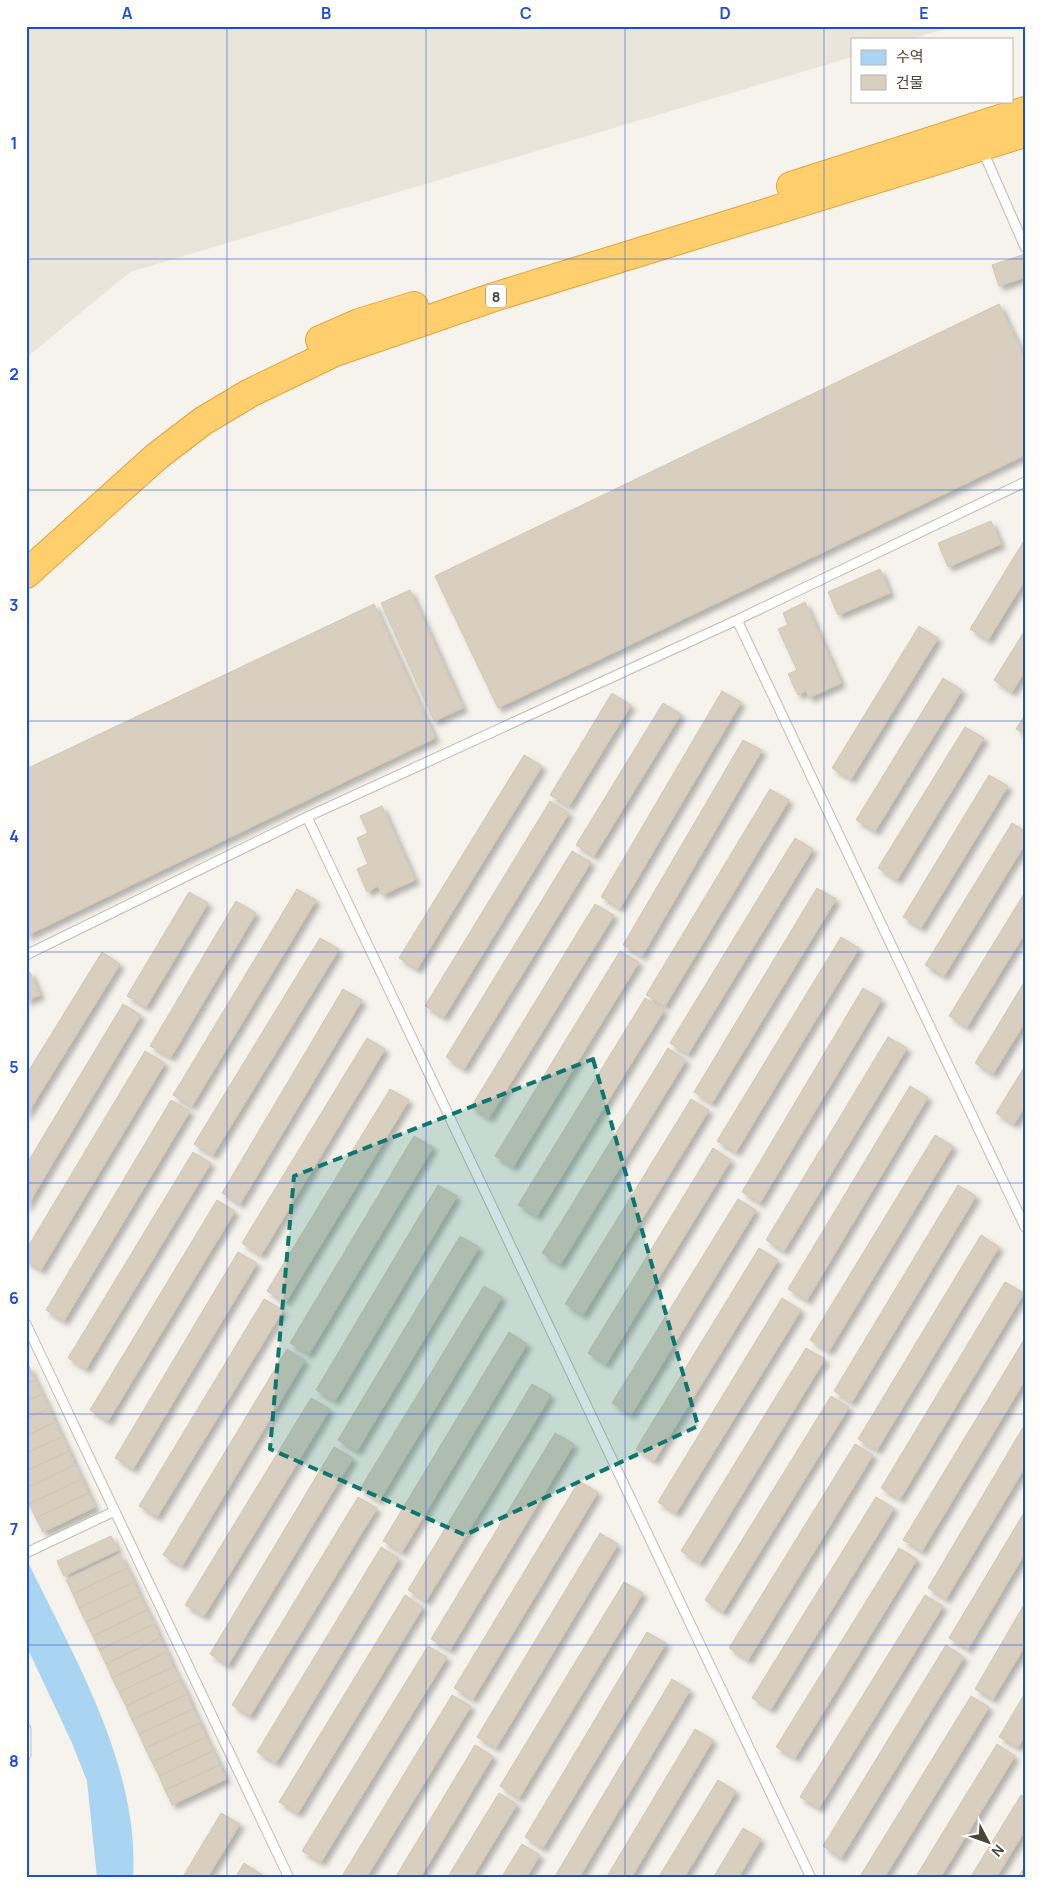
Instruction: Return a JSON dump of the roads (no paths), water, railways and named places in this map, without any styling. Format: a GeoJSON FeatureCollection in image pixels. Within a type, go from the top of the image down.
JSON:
{"type":"FeatureCollection","features":[{"type":"Feature","properties":{"kind":"highway","name":"8"},"geometry":{"type":"LineString","coordinates":[[26,574],[156,456],[203,421],[250,393],[335,352],[494,297],[977,138],[1025,111]]}},
{"type":"Feature","properties":{"kind":"highway","name":"8"},"geometry":{"type":"LineString","coordinates":[[26,549],[155,436],[192,410],[287,355],[360,323],[977,138],[1025,133]]}},
{"type":"Feature","properties":{"kind":"lane"},"geometry":{"type":"LineString","coordinates":[[977,138],[1025,247]]}},
{"type":"Feature","properties":{"kind":"lane"},"geometry":{"type":"LineString","coordinates":[[26,955],[307,817],[737,620],[1025,482]]}},
{"type":"Feature","properties":{"kind":"lane"},"geometry":{"type":"LineString","coordinates":[[737,620],[1025,1227]]}},
{"type":"Feature","properties":{"kind":"lane"},"geometry":{"type":"LineString","coordinates":[[307,817],[811,1878]]}},
{"type":"Feature","properties":{"kind":"lane"},"geometry":{"type":"LineString","coordinates":[[26,1324],[289,1878]]}},
{"type":"Feature","properties":{"kind":"lane"},"geometry":{"type":"LineString","coordinates":[[30,1551],[115,1511]]}},
{"type":"Feature","properties":{"kind":"lane"},"geometry":{"type":"LineString","coordinates":[[26,1729],[26,1755]]}},
{"type":"Feature","properties":{"kind":"water"},"geometry":{"type":"Polygon","coordinates":[[[26,1558],[82,1673],[115,1753],[126,1795],[132,1836],[133,1878],[97,1878],[87,1781],[72,1743],[26,1645],[26,1558]]]}}]}
